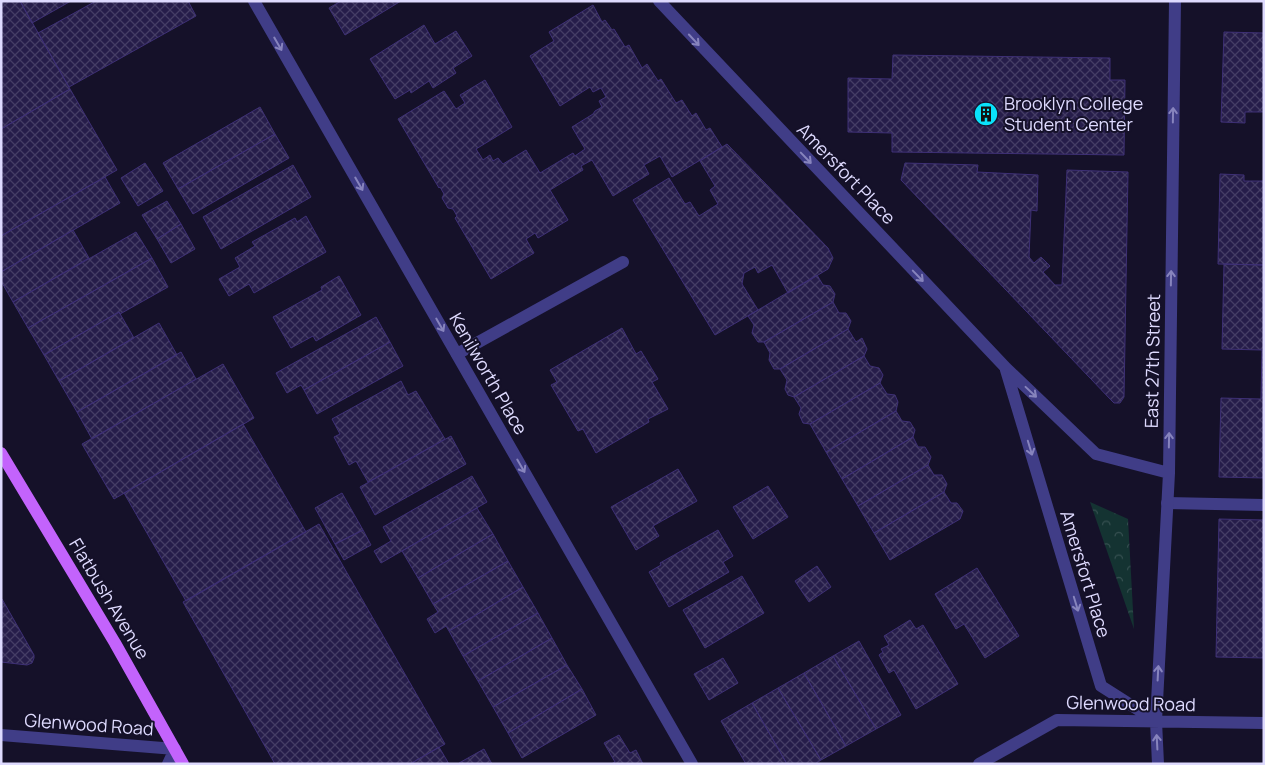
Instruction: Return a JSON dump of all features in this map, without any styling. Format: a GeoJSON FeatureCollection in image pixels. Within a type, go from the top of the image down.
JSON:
{"type":"FeatureCollection","features":[{"type":"Feature","properties":{"kind":"main road","name":"Flatbush Avenue"},"geometry":{"type":"LineString","coordinates":[[1,453],[115,643],[183,764]]}},
{"type":"Feature","properties":{"kind":"street","name":"Kenilworth Place"},"geometry":{"type":"LineString","coordinates":[[254,1],[692,764]]}},
{"type":"Feature","properties":{"kind":"street","name":"East 27th Street"},"geometry":{"type":"LineString","coordinates":[[1156,721],[1169,473],[1175,1]]}},
{"type":"Feature","properties":{"kind":"street","name":"Amersfort Place"},"geometry":{"type":"LineString","coordinates":[[662,2],[698,44],[1006,368],[1096,454],[1169,473]]}},
{"type":"Feature","properties":{"kind":"street"},"geometry":{"type":"LineString","coordinates":[[457,354],[623,262]]}},
{"type":"Feature","properties":{"kind":"street","name":"Amersfort Place"},"geometry":{"type":"LineString","coordinates":[[1006,368],[1100,686],[1156,721]]}},
{"type":"Feature","properties":{"kind":"street"},"geometry":{"type":"LineString","coordinates":[[1167,503],[1264,505]]}},
{"type":"Feature","properties":{"kind":"street","name":"Glenwood Road"},"geometry":{"type":"LineString","coordinates":[[979,764],[1057,720],[1264,723]]}},
{"type":"Feature","properties":{"kind":"street"},"geometry":{"type":"LineString","coordinates":[[1156,721],[1158,764]]}},
{"type":"Feature","properties":{"kind":"street","name":"Glenwood Road"},"geometry":{"type":"LineString","coordinates":[[1,735],[174,749]]}},
{"type":"Feature","properties":{"kind":"street"},"geometry":{"type":"LineString","coordinates":[[168,764],[174,749]]}},
{"type":"Feature","properties":{"kind":"green space"},"geometry":{"type":"Polygon","coordinates":[[[1090,502],[1128,519],[1134,629],[1090,502]]]}},
{"type":"Feature","properties":{"kind":"building"},"geometry":{"type":"Polygon","coordinates":[[[1,1],[20,1],[70,89],[1,129],[1,1]]]}},
{"type":"Feature","properties":{"kind":"building"},"geometry":{"type":"Polygon","coordinates":[[[20,1],[71,1],[32,23],[20,1]]]}},
{"type":"Feature","properties":{"kind":"building"},"geometry":{"type":"Polygon","coordinates":[[[96,1],[188,1],[196,16],[69,87],[38,33],[96,1]]]}},
{"type":"Feature","properties":{"kind":"building"},"geometry":{"type":"Polygon","coordinates":[[[341,1],[401,1],[345,35],[329,8],[341,1]]]}},
{"type":"Feature","properties":{"kind":"building"},"geometry":{"type":"Polygon","coordinates":[[[593,5],[602,22],[605,20],[612,30],[614,29],[625,47],[629,45],[642,68],[647,64],[658,81],[661,79],[676,103],[682,100],[692,116],[696,113],[706,130],[710,128],[722,147],[672,177],[660,156],[644,165],[649,174],[613,196],[592,160],[581,166],[583,170],[550,190],[568,220],[538,238],[535,233],[526,239],[534,253],[491,279],[455,218],[457,216],[453,209],[448,208],[442,198],[444,194],[398,119],[444,91],[456,109],[465,103],[460,95],[485,80],[512,127],[476,149],[483,160],[490,155],[493,161],[498,158],[503,164],[526,150],[540,173],[573,153],[575,156],[585,149],[572,127],[602,107],[599,101],[606,97],[601,88],[593,92],[590,87],[560,106],[530,56],[554,41],[549,32],[593,5]]]}},
{"type":"Feature","properties":{"kind":"building"},"geometry":{"type":"Polygon","coordinates":[[[424,25],[435,44],[456,31],[472,56],[453,68],[456,73],[433,88],[429,81],[411,93],[410,90],[395,99],[370,59],[424,25]]]}},
{"type":"Feature","properties":{"kind":"building"},"geometry":{"type":"Polygon","coordinates":[[[1224,32],[1264,33],[1264,112],[1245,112],[1245,123],[1221,122],[1224,32]]]}},
{"type":"Feature","properties":{"kind":"building","name":"Brooklyn College Student Center"},"geometry":{"type":"Polygon","coordinates":[[[893,55],[1110,58],[1110,80],[1125,80],[1124,155],[892,152],[892,133],[848,132],[848,78],[892,79],[893,55]]]}},
{"type":"Feature","properties":{"kind":"building"},"geometry":{"type":"Polygon","coordinates":[[[70,89],[117,170],[1,236],[1,129],[70,89]]]}},
{"type":"Feature","properties":{"kind":"building"},"geometry":{"type":"Polygon","coordinates":[[[260,107],[275,134],[178,189],[163,163],[260,107]]]}},
{"type":"Feature","properties":{"kind":"building"},"geometry":{"type":"Polygon","coordinates":[[[275,134],[289,158],[193,214],[178,189],[275,134]]]}},
{"type":"Feature","properties":{"kind":"building"},"geometry":{"type":"Polygon","coordinates":[[[727,144],[828,248],[833,258],[828,269],[788,293],[772,265],[758,273],[755,267],[744,273],[742,284],[758,310],[715,335],[633,200],[669,178],[685,204],[690,202],[699,216],[718,204],[710,190],[715,186],[700,161],[727,144]]]}},
{"type":"Feature","properties":{"kind":"building"},"geometry":{"type":"Polygon","coordinates":[[[145,163],[163,191],[138,206],[121,178],[145,163]]]}},
{"type":"Feature","properties":{"kind":"building"},"geometry":{"type":"Polygon","coordinates":[[[905,163],[978,165],[977,172],[1038,175],[1037,211],[1031,210],[1029,257],[1034,263],[1041,257],[1050,266],[1043,272],[1055,285],[1062,285],[1067,170],[1128,172],[1124,397],[1120,403],[1114,403],[1111,400],[901,180],[905,163]]]}},
{"type":"Feature","properties":{"kind":"building"},"geometry":{"type":"Polygon","coordinates":[[[293,165],[311,197],[221,249],[203,217],[293,165]]]}},
{"type":"Feature","properties":{"kind":"building"},"geometry":{"type":"Polygon","coordinates":[[[1220,174],[1244,175],[1244,181],[1264,181],[1264,265],[1218,264],[1220,174]]]}},
{"type":"Feature","properties":{"kind":"building"},"geometry":{"type":"Polygon","coordinates":[[[105,177],[120,203],[1,272],[1,236],[105,177]]]}},
{"type":"Feature","properties":{"kind":"building"},"geometry":{"type":"Polygon","coordinates":[[[167,201],[181,224],[157,239],[142,215],[167,201]]]}},
{"type":"Feature","properties":{"kind":"building"},"geometry":{"type":"Polygon","coordinates":[[[306,216],[326,252],[254,293],[249,284],[229,296],[219,279],[240,267],[235,258],[255,246],[252,242],[295,218],[297,222],[306,216]]]}},
{"type":"Feature","properties":{"kind":"building"},"geometry":{"type":"Polygon","coordinates":[[[181,224],[195,249],[171,263],[157,239],[181,224]]]}},
{"type":"Feature","properties":{"kind":"building"},"geometry":{"type":"Polygon","coordinates":[[[73,230],[89,258],[13,302],[1,281],[1,272],[73,230]]]}},
{"type":"Feature","properties":{"kind":"building"},"geometry":{"type":"Polygon","coordinates":[[[136,232],[152,258],[28,328],[13,302],[136,232]]]}},
{"type":"Feature","properties":{"kind":"building"},"geometry":{"type":"Polygon","coordinates":[[[152,258],[168,287],[120,314],[119,312],[44,355],[28,328],[152,258]]]}},
{"type":"Feature","properties":{"kind":"building"},"geometry":{"type":"Polygon","coordinates":[[[1224,264],[1264,265],[1264,478],[1219,477],[1221,398],[1261,399],[1262,350],[1222,349],[1224,264]]]}},
{"type":"Feature","properties":{"kind":"building"},"geometry":{"type":"Polygon","coordinates":[[[817,275],[823,285],[830,286],[835,294],[833,302],[764,342],[758,342],[752,333],[754,325],[748,316],[817,275]]]}},
{"type":"Feature","properties":{"kind":"building"},"geometry":{"type":"Polygon","coordinates":[[[339,276],[361,315],[316,341],[313,336],[291,348],[273,317],[322,290],[321,287],[339,276]]]}},
{"type":"Feature","properties":{"kind":"building"},"geometry":{"type":"Polygon","coordinates":[[[833,302],[839,313],[846,313],[851,321],[848,329],[780,369],[774,369],[769,360],[770,353],[764,342],[833,302]]]}},
{"type":"Feature","properties":{"kind":"building"},"geometry":{"type":"Polygon","coordinates":[[[119,312],[134,338],[59,381],[44,355],[119,312]]]}},
{"type":"Feature","properties":{"kind":"building"},"geometry":{"type":"Polygon","coordinates":[[[376,317],[390,342],[304,390],[301,385],[287,393],[276,373],[376,317]]]}},
{"type":"Feature","properties":{"kind":"building"},"geometry":{"type":"Polygon","coordinates":[[[159,323],[177,355],[77,412],[59,381],[159,323]]]}},
{"type":"Feature","properties":{"kind":"building"},"geometry":{"type":"Polygon","coordinates":[[[622,328],[636,354],[641,351],[658,379],[652,382],[668,409],[648,419],[649,422],[596,453],[583,429],[578,431],[551,385],[557,382],[550,370],[622,328]]]}},
{"type":"Feature","properties":{"kind":"building"},"geometry":{"type":"Polygon","coordinates":[[[848,329],[856,342],[862,338],[867,349],[864,356],[794,397],[788,395],[785,389],[787,380],[780,369],[848,329]]]}},
{"type":"Feature","properties":{"kind":"building"},"geometry":{"type":"Polygon","coordinates":[[[390,342],[403,366],[317,414],[304,390],[390,342]]]}},
{"type":"Feature","properties":{"kind":"building"},"geometry":{"type":"Polygon","coordinates":[[[181,352],[196,379],[92,439],[77,412],[181,352]]]}},
{"type":"Feature","properties":{"kind":"building"},"geometry":{"type":"Polygon","coordinates":[[[864,356],[870,366],[879,368],[883,375],[880,383],[810,424],[803,423],[799,414],[801,408],[794,397],[864,356]]]}},
{"type":"Feature","properties":{"kind":"building"},"geometry":{"type":"Polygon","coordinates":[[[223,364],[254,418],[114,499],[82,444],[223,364]]]}},
{"type":"Feature","properties":{"kind":"building"},"geometry":{"type":"Polygon","coordinates":[[[401,381],[408,395],[416,391],[445,439],[368,482],[356,461],[349,465],[334,437],[340,434],[332,419],[401,381]]]}},
{"type":"Feature","properties":{"kind":"building"},"geometry":{"type":"Polygon","coordinates":[[[880,383],[887,394],[895,395],[898,402],[896,411],[826,452],[810,424],[880,383]]]}},
{"type":"Feature","properties":{"kind":"building"},"geometry":{"type":"Polygon","coordinates":[[[896,411],[902,421],[910,422],[915,430],[913,437],[842,479],[826,452],[896,411]]]}},
{"type":"Feature","properties":{"kind":"building"},"geometry":{"type":"Polygon","coordinates":[[[243,424],[306,532],[186,601],[124,493],[243,424]]]}},
{"type":"Feature","properties":{"kind":"building"},"geometry":{"type":"Polygon","coordinates":[[[451,436],[466,464],[375,515],[360,487],[451,436]]]}},
{"type":"Feature","properties":{"kind":"building"},"geometry":{"type":"Polygon","coordinates":[[[913,437],[918,447],[925,447],[931,457],[928,465],[858,506],[842,479],[913,437]]]}},
{"type":"Feature","properties":{"kind":"building"},"geometry":{"type":"Polygon","coordinates":[[[928,465],[934,475],[942,475],[947,484],[944,492],[874,533],[858,506],[928,465]]]}},
{"type":"Feature","properties":{"kind":"building"},"geometry":{"type":"Polygon","coordinates":[[[678,469],[697,501],[653,526],[659,536],[636,550],[611,507],[678,469]]]}},
{"type":"Feature","properties":{"kind":"building"},"geometry":{"type":"Polygon","coordinates":[[[472,476],[487,502],[381,563],[374,551],[391,541],[383,527],[472,476]]]}},
{"type":"Feature","properties":{"kind":"building"},"geometry":{"type":"Polygon","coordinates":[[[768,486],[788,517],[753,539],[733,507],[768,486]]]}},
{"type":"Feature","properties":{"kind":"building"},"geometry":{"type":"Polygon","coordinates":[[[944,492],[951,503],[957,503],[963,511],[960,519],[890,560],[874,533],[944,492]]]}},
{"type":"Feature","properties":{"kind":"building"},"geometry":{"type":"Polygon","coordinates":[[[342,493],[363,530],[335,544],[315,508],[342,493]]]}},
{"type":"Feature","properties":{"kind":"building"},"geometry":{"type":"Polygon","coordinates":[[[477,508],[493,534],[418,578],[402,551],[477,508]]]}},
{"type":"Feature","properties":{"kind":"building"},"geometry":{"type":"Polygon","coordinates":[[[1219,519],[1264,520],[1264,658],[1216,657],[1219,519]]]}},
{"type":"Feature","properties":{"kind":"building"},"geometry":{"type":"Polygon","coordinates":[[[319,524],[445,744],[410,764],[275,764],[183,602],[319,524]]]}},
{"type":"Feature","properties":{"kind":"building"},"geometry":{"type":"Polygon","coordinates":[[[363,530],[371,545],[344,560],[335,544],[363,530]]]}},
{"type":"Feature","properties":{"kind":"building"},"geometry":{"type":"Polygon","coordinates":[[[718,530],[733,556],[723,562],[729,572],[669,607],[649,572],[661,565],[660,563],[718,530]]]}},
{"type":"Feature","properties":{"kind":"building"},"geometry":{"type":"Polygon","coordinates":[[[493,534],[508,561],[433,604],[418,578],[493,534]]]}},
{"type":"Feature","properties":{"kind":"building"},"geometry":{"type":"Polygon","coordinates":[[[508,561],[523,587],[449,631],[446,626],[435,633],[427,619],[438,612],[433,604],[508,561]]]}},
{"type":"Feature","properties":{"kind":"building"},"geometry":{"type":"Polygon","coordinates":[[[817,566],[831,587],[809,602],[795,581],[817,566]]]}},
{"type":"Feature","properties":{"kind":"building"},"geometry":{"type":"Polygon","coordinates":[[[977,568],[1019,636],[985,658],[964,624],[956,629],[935,594],[977,568]]]}},
{"type":"Feature","properties":{"kind":"building"},"geometry":{"type":"Polygon","coordinates":[[[742,576],[764,613],[705,648],[683,610],[742,576]]]}},
{"type":"Feature","properties":{"kind":"building"},"geometry":{"type":"Polygon","coordinates":[[[523,587],[538,613],[463,656],[449,631],[523,587]]]}},
{"type":"Feature","properties":{"kind":"building"},"geometry":{"type":"Polygon","coordinates":[[[2,599],[34,655],[32,663],[27,665],[1,662],[2,599]]]}},
{"type":"Feature","properties":{"kind":"building"},"geometry":{"type":"Polygon","coordinates":[[[538,613],[552,638],[478,681],[463,656],[538,613]]]}},
{"type":"Feature","properties":{"kind":"building"},"geometry":{"type":"Polygon","coordinates":[[[910,620],[916,629],[923,625],[958,684],[916,709],[894,670],[889,673],[879,655],[883,652],[881,649],[889,645],[884,636],[910,620]]]}},
{"type":"Feature","properties":{"kind":"building"},"geometry":{"type":"Polygon","coordinates":[[[552,638],[567,665],[493,707],[478,681],[552,638]]]}},
{"type":"Feature","properties":{"kind":"building"},"geometry":{"type":"Polygon","coordinates":[[[859,641],[901,715],[876,729],[833,656],[859,641]]]}},
{"type":"Feature","properties":{"kind":"building"},"geometry":{"type":"Polygon","coordinates":[[[833,656],[876,729],[846,746],[804,673],[833,656]]]}},
{"type":"Feature","properties":{"kind":"building"},"geometry":{"type":"Polygon","coordinates":[[[723,658],[738,683],[709,700],[694,674],[723,658]]]}},
{"type":"Feature","properties":{"kind":"building"},"geometry":{"type":"Polygon","coordinates":[[[567,665],[582,689],[508,733],[493,707],[567,665]]]}},
{"type":"Feature","properties":{"kind":"building"},"geometry":{"type":"Polygon","coordinates":[[[804,673],[846,746],[821,760],[778,688],[804,673]]]}},
{"type":"Feature","properties":{"kind":"building"},"geometry":{"type":"Polygon","coordinates":[[[778,688],[821,760],[815,764],[787,764],[752,703],[778,688]]]}},
{"type":"Feature","properties":{"kind":"building"},"geometry":{"type":"Polygon","coordinates":[[[582,689],[596,715],[522,758],[508,733],[582,689]]]}},
{"type":"Feature","properties":{"kind":"building"},"geometry":{"type":"Polygon","coordinates":[[[752,703],[787,764],[746,764],[721,721],[752,703]]]}},
{"type":"Feature","properties":{"kind":"building"},"geometry":{"type":"Polygon","coordinates":[[[619,735],[630,753],[636,750],[643,764],[611,764],[615,762],[604,743],[619,735]]]}},
{"type":"Feature","properties":{"kind":"building"},"geometry":{"type":"Polygon","coordinates":[[[439,747],[449,764],[410,764],[439,747]]]}},
{"type":"Feature","properties":{"kind":"building"},"geometry":{"type":"Polygon","coordinates":[[[484,749],[492,764],[459,763],[484,749]]]}},
{"type":"Feature","properties":{"kind":"place","name":"Brooklyn College Student Center"},"geometry":{"type":"Point","coordinates":[986,114]}}]}
